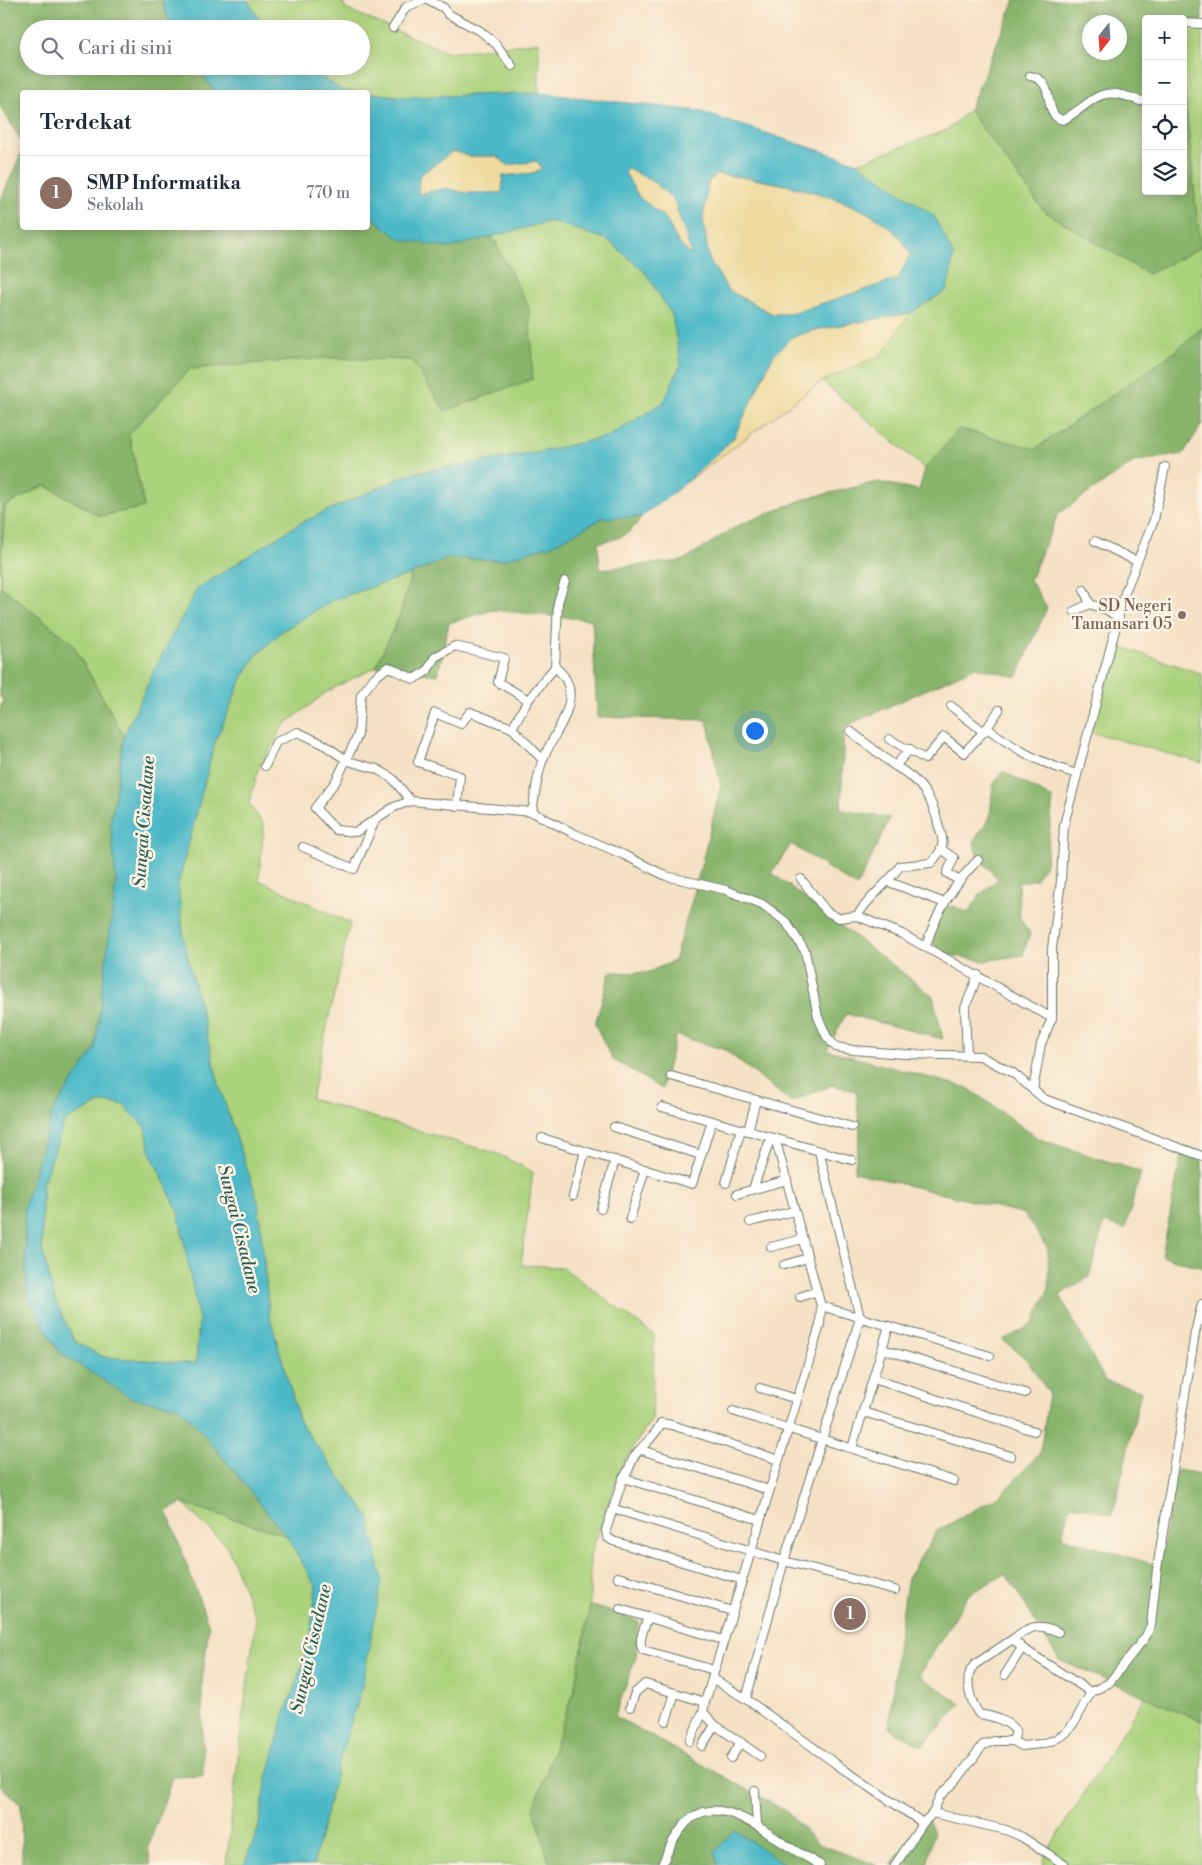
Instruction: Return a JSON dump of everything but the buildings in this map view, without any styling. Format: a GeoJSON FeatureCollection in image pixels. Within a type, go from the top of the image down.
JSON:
{"type":"FeatureCollection","features":[{"type":"Feature","properties":{"kind":"street"},"geometry":{"type":"LineString","coordinates":[[393,28],[406,7],[423,0]]}},
{"type":"Feature","properties":{"kind":"street"},"geometry":{"type":"LineString","coordinates":[[429,0],[444,8],[448,14],[479,30],[496,44],[512,66]]}},
{"type":"Feature","properties":{"kind":"street"},"geometry":{"type":"LineString","coordinates":[[1187,23],[1202,24]]}},
{"type":"Feature","properties":{"kind":"street"},"geometry":{"type":"LineString","coordinates":[[1030,76],[1038,77],[1045,84],[1053,115],[1057,119],[1063,120],[1095,96],[1108,93],[1123,94],[1142,101]]}},
{"type":"Feature","properties":{"kind":"street"},"geometry":{"type":"LineString","coordinates":[[1033,1090],[1041,1044],[1052,1018],[1052,948],[1061,881],[1064,825],[1125,592],[1154,520],[1165,467]]}},
{"type":"Feature","properties":{"kind":"street"},"geometry":{"type":"LineString","coordinates":[[1095,542],[1136,561]]}},
{"type":"Feature","properties":{"kind":"street"},"geometry":{"type":"LineString","coordinates":[[512,728],[528,700],[555,667],[558,602],[565,581]]}},
{"type":"Feature","properties":{"kind":"street"},"geometry":{"type":"LineString","coordinates":[[1084,590],[1090,604]]}},
{"type":"Feature","properties":{"kind":"street"},"geometry":{"type":"LineString","coordinates":[[1074,610],[1090,604],[1107,610],[1119,618]]}},
{"type":"Feature","properties":{"kind":"street"},"geometry":{"type":"LineString","coordinates":[[528,700],[498,682],[504,658],[455,646],[435,657],[427,671],[414,679],[388,667],[374,678],[361,694],[358,735],[348,761],[315,808],[336,830],[342,832],[356,832],[394,807],[411,801],[532,812],[666,876],[726,890],[774,912],[786,922],[805,951],[818,1017],[828,1037],[836,1047],[904,1054],[980,1056],[1013,1073],[1044,1100],[1202,1156]]}},
{"type":"Feature","properties":{"kind":"street"},"geometry":{"type":"LineString","coordinates":[[532,812],[543,760],[568,710],[570,690],[566,675],[555,667]]}},
{"type":"Feature","properties":{"kind":"street"},"geometry":{"type":"LineString","coordinates":[[951,706],[1018,751],[1050,766],[1077,774]]}},
{"type":"Feature","properties":{"kind":"street"},"geometry":{"type":"LineString","coordinates":[[889,739],[925,759],[944,738],[964,753],[985,730],[999,710]]}},
{"type":"Feature","properties":{"kind":"street"},"geometry":{"type":"LineString","coordinates":[[457,806],[460,776],[418,762],[435,713],[461,724],[470,712],[512,728],[543,760]]}},
{"type":"Feature","properties":{"kind":"street"},"geometry":{"type":"LineString","coordinates":[[850,731],[895,766],[910,774],[926,791],[934,806],[943,841],[941,849],[931,863],[900,866],[889,882],[867,899],[857,916]]}},
{"type":"Feature","properties":{"kind":"street"},"geometry":{"type":"LineString","coordinates":[[265,766],[276,742],[298,732],[323,744],[348,761],[377,769],[393,779],[411,801]]}},
{"type":"Feature","properties":{"kind":"street"},"geometry":{"type":"LineString","coordinates":[[895,766],[910,749]]}},
{"type":"Feature","properties":{"kind":"street"},"geometry":{"type":"LineString","coordinates":[[303,847],[354,869],[374,821]]}},
{"type":"Feature","properties":{"kind":"street"},"geometry":{"type":"LineString","coordinates":[[941,849],[954,858],[947,873],[958,880]]}},
{"type":"Feature","properties":{"kind":"street"},"geometry":{"type":"LineString","coordinates":[[926,946],[944,903],[958,880],[978,860]]}},
{"type":"Feature","properties":{"kind":"street"},"geometry":{"type":"LineString","coordinates":[[801,879],[827,912],[839,918],[857,916],[926,946],[1052,1018]]}},
{"type":"Feature","properties":{"kind":"street"},"geometry":{"type":"LineString","coordinates":[[889,882],[944,903]]}},
{"type":"Feature","properties":{"kind":"street"},"geometry":{"type":"LineString","coordinates":[[967,1055],[965,1008],[978,975]]}},
{"type":"Feature","properties":{"kind":"street"},"geometry":{"type":"LineString","coordinates":[[671,1076],[852,1127]]}},
{"type":"Feature","properties":{"kind":"street"},"geometry":{"type":"LineString","coordinates":[[726,1184],[756,1100]]}},
{"type":"Feature","properties":{"kind":"street"},"geometry":{"type":"LineString","coordinates":[[662,1107],[852,1160]]}},
{"type":"Feature","properties":{"kind":"street"},"geometry":{"type":"LineString","coordinates":[[542,1138],[692,1184],[712,1121]]}},
{"type":"Feature","properties":{"kind":"street"},"geometry":{"type":"LineString","coordinates":[[614,1127],[701,1155]]}},
{"type":"Feature","properties":{"kind":"street"},"geometry":{"type":"LineString","coordinates":[[690,1741],[703,1712],[704,1702],[820,1325],[822,1306],[794,1211],[787,1180],[773,1138]]}},
{"type":"Feature","properties":{"kind":"street"},"geometry":{"type":"LineString","coordinates":[[753,1189],[773,1138]]}},
{"type":"Feature","properties":{"kind":"street"},"geometry":{"type":"LineString","coordinates":[[573,1196],[585,1151]]}},
{"type":"Feature","properties":{"kind":"street"},"geometry":{"type":"LineString","coordinates":[[746,1699],[784,1561],[860,1318],[819,1151]]}},
{"type":"Feature","properties":{"kind":"street"},"geometry":{"type":"LineString","coordinates":[[601,1209],[615,1160]]}},
{"type":"Feature","properties":{"kind":"street"},"geometry":{"type":"LineString","coordinates":[[630,1219],[645,1170]]}},
{"type":"Feature","properties":{"kind":"street"},"geometry":{"type":"LineString","coordinates":[[737,1194],[787,1180]]}},
{"type":"Feature","properties":{"kind":"street"},"geometry":{"type":"LineString","coordinates":[[750,1222],[794,1211]]}},
{"type":"Feature","properties":{"kind":"street"},"geometry":{"type":"LineString","coordinates":[[771,1247],[803,1239]]}},
{"type":"Feature","properties":{"kind":"street"},"geometry":{"type":"LineString","coordinates":[[784,1265],[808,1258]]}},
{"type":"Feature","properties":{"kind":"street"},"geometry":{"type":"LineString","coordinates":[[800,1296],[817,1291]]}},
{"type":"Feature","properties":{"kind":"street"},"geometry":{"type":"LineString","coordinates":[[895,1865],[923,1823],[933,1813],[940,1796],[956,1780],[983,1745],[994,1740],[1013,1741],[1022,1746],[1041,1744],[1066,1732],[1076,1720],[1091,1692],[1109,1683],[1135,1651],[1151,1625],[1160,1549],[1195,1334],[1202,1304]]}},
{"type":"Feature","properties":{"kind":"street"},"geometry":{"type":"LineString","coordinates":[[822,1306],[990,1356]]}},
{"type":"Feature","properties":{"kind":"street"},"geometry":{"type":"LineString","coordinates":[[852,1448],[889,1326]]}},
{"type":"Feature","properties":{"kind":"street"},"geometry":{"type":"LineString","coordinates":[[883,1349],[1026,1393]]}},
{"type":"Feature","properties":{"kind":"street"},"geometry":{"type":"LineString","coordinates":[[874,1379],[1034,1431]]}},
{"type":"Feature","properties":{"kind":"street"},"geometry":{"type":"LineString","coordinates":[[760,1388],[797,1399]]}},
{"type":"Feature","properties":{"kind":"street"},"geometry":{"type":"LineString","coordinates":[[732,1411],[954,1481]]}},
{"type":"Feature","properties":{"kind":"street"},"geometry":{"type":"LineString","coordinates":[[863,1412],[1011,1456]]}},
{"type":"Feature","properties":{"kind":"street"},"geometry":{"type":"LineString","coordinates":[[742,1580],[612,1541],[607,1537],[606,1530],[623,1478],[630,1472],[634,1456],[651,1440],[661,1423],[779,1460]]}},
{"type":"Feature","properties":{"kind":"street"},"geometry":{"type":"LineString","coordinates":[[641,1450],[769,1490]]}},
{"type":"Feature","properties":{"kind":"street"},"geometry":{"type":"LineString","coordinates":[[623,1478],[760,1520]]}},
{"type":"Feature","properties":{"kind":"street"},"geometry":{"type":"LineString","coordinates":[[614,1509],[784,1561],[895,1590]]}},
{"type":"Feature","properties":{"kind":"street"},"geometry":{"type":"LineString","coordinates":[[618,1577],[732,1611]]}},
{"type":"Feature","properties":{"kind":"street"},"geometry":{"type":"LineString","coordinates":[[620,1609],[723,1640]]}},
{"type":"Feature","properties":{"kind":"street"},"geometry":{"type":"LineString","coordinates":[[648,1617],[642,1637],[641,1646],[643,1650],[713,1674],[846,1771],[923,1823]]}},
{"type":"Feature","properties":{"kind":"street"},"geometry":{"type":"LineString","coordinates":[[1013,1741],[1016,1731],[1012,1727],[994,1717],[979,1714],[969,1692],[970,1670],[974,1665],[1029,1628],[1039,1626],[1058,1632]]}},
{"type":"Feature","properties":{"kind":"street"},"geometry":{"type":"LineString","coordinates":[[1013,1639],[1022,1648],[1091,1692]]}},
{"type":"Feature","properties":{"kind":"street"},"geometry":{"type":"LineString","coordinates":[[1005,1675],[1022,1648]]}},
{"type":"Feature","properties":{"kind":"street"},"geometry":{"type":"LineString","coordinates":[[630,1707],[635,1693],[644,1684],[704,1702]]}},
{"type":"Feature","properties":{"kind":"street"},"geometry":{"type":"LineString","coordinates":[[666,1721],[675,1693]]}},
{"type":"Feature","properties":{"kind":"street"},"geometry":{"type":"LineString","coordinates":[[703,1712],[715,1725],[760,1756]]}},
{"type":"Feature","properties":{"kind":"street"},"geometry":{"type":"LineString","coordinates":[[702,1746],[715,1725]]}},
{"type":"Feature","properties":{"kind":"street"},"geometry":{"type":"LineString","coordinates":[[731,1758],[741,1742]]}},
{"type":"Feature","properties":{"kind":"street"},"geometry":{"type":"LineString","coordinates":[[755,1791],[757,1824]]}},
{"type":"Feature","properties":{"kind":"street"},"geometry":{"type":"LineString","coordinates":[[662,1865],[678,1833],[703,1812],[715,1810],[734,1814],[757,1824],[820,1865]]}},
{"type":"Feature","properties":{"kind":"street"},"geometry":{"type":"LineString","coordinates":[[933,1813],[1006,1830],[1022,1837],[1065,1865]]}},
{"type":"Feature","properties":{"kind":"green space"},"geometry":{"type":"Polygon","coordinates":[[[0,0],[162,0],[168,20],[20,20],[20,75],[203,75],[214,90],[20,90],[20,139],[0,106],[0,0]]]}},
{"type":"Feature","properties":{"kind":"green space"},"geometry":{"type":"Polygon","coordinates":[[[247,0],[341,0],[346,9],[449,53],[539,42],[539,93],[406,97],[370,93],[370,90],[341,90],[318,75],[370,75],[370,20],[260,20],[247,0]]]}},
{"type":"Feature","properties":{"kind":"green space"},"geometry":{"type":"Polygon","coordinates":[[[1015,0],[1202,0],[1202,20],[1187,20],[1187,15],[1142,15],[1142,195],[1187,195],[1187,117],[1200,248],[1148,274],[1044,211],[969,110],[1015,0]]]}},
{"type":"Feature","properties":{"kind":"green space"},"geometry":{"type":"Polygon","coordinates":[[[1187,19],[1202,20],[1202,328],[1173,353],[1035,449],[960,429],[925,469],[822,381],[882,354],[910,313],[947,290],[934,216],[858,163],[947,130],[969,110],[1044,211],[1148,274],[1200,248],[1187,117],[1187,19]]]}},
{"type":"Feature","properties":{"kind":"green space"},"geometry":{"type":"Polygon","coordinates":[[[20,156],[20,230],[370,230],[370,216],[400,238],[449,248],[492,236],[529,308],[533,379],[445,411],[411,360],[322,358],[190,369],[129,434],[144,507],[100,516],[45,485],[5,506],[0,574],[0,202],[20,156]]]}},
{"type":"Feature","properties":{"kind":"green space"},"geometry":{"type":"Polygon","coordinates":[[[551,221],[608,240],[645,272],[672,315],[681,364],[664,402],[610,436],[535,453],[412,473],[300,523],[197,589],[157,664],[124,736],[72,643],[0,586],[5,506],[45,485],[100,516],[144,507],[129,434],[190,369],[322,358],[411,360],[529,308],[492,236],[551,221]]]}},
{"type":"Feature","properties":{"kind":"green space"},"geometry":{"type":"Polygon","coordinates":[[[1202,328],[1202,424],[1183,454],[1134,462],[1058,514],[1030,580],[1047,608],[1017,677],[976,667],[844,727],[841,810],[890,818],[857,887],[791,844],[772,873],[933,996],[943,1039],[846,1014],[827,1050],[968,1088],[1039,1139],[1141,1172],[1125,1229],[1104,1223],[1089,1277],[1060,1295],[1105,1381],[1141,1391],[1113,1515],[1070,1504],[1062,1537],[1159,1566],[1177,1470],[1202,1474],[1202,1721],[1059,1660],[1006,1574],[969,1594],[919,1675],[961,1704],[922,1746],[889,1728],[898,1640],[908,1577],[937,1531],[1001,1495],[1040,1453],[1049,1393],[1026,1359],[1003,1340],[1033,1324],[1049,1288],[1048,1249],[1024,1214],[854,1172],[860,1133],[856,1091],[832,1085],[791,1102],[725,1050],[676,1035],[662,1089],[612,1059],[595,1024],[610,972],[646,973],[674,961],[695,890],[721,786],[707,720],[597,717],[592,620],[493,610],[449,623],[438,675],[376,667],[401,612],[411,574],[448,558],[501,560],[552,545],[603,518],[641,517],[628,533],[612,540],[598,543],[600,569],[682,561],[739,525],[807,498],[878,482],[919,490],[925,469],[959,429],[1035,449],[1173,353],[1202,328]]]}},
{"type":"Feature","properties":{"kind":"green space"},"geometry":{"type":"Polygon","coordinates":[[[411,574],[401,612],[376,667],[328,691],[283,726],[258,770],[249,804],[264,825],[259,880],[350,923],[311,1099],[498,1154],[533,1172],[521,1265],[562,1267],[654,1335],[652,1419],[623,1463],[590,1556],[590,1605],[575,1686],[534,1809],[550,1865],[313,1865],[339,1761],[362,1687],[369,1517],[300,1423],[269,1314],[258,1201],[220,1089],[184,941],[178,885],[215,742],[243,676],[256,656],[282,631],[333,600],[411,574]]]}},
{"type":"Feature","properties":{"kind":"green space"},"geometry":{"type":"Polygon","coordinates":[[[0,586],[72,643],[124,736],[111,823],[116,883],[95,1049],[53,1111],[24,1207],[27,1296],[131,1398],[177,1406],[194,1422],[286,1535],[182,1503],[167,1511],[209,1626],[202,1682],[203,1776],[173,1777],[148,1847],[151,1865],[22,1865],[21,1805],[0,1786],[0,710],[3,699],[0,697],[0,586]]]}},
{"type":"Feature","properties":{"kind":"green space"},"geometry":{"type":"Polygon","coordinates":[[[1116,645],[1202,674],[1202,763],[1087,731],[1116,645]]]}},
{"type":"Feature","properties":{"kind":"green space"},"geometry":{"type":"Polygon","coordinates":[[[1003,771],[1053,799],[1046,863],[1036,879],[1018,883],[1020,919],[1030,933],[1023,955],[985,961],[939,953],[929,935],[940,909],[954,906],[968,913],[980,895],[998,879],[977,856],[974,841],[990,817],[993,785],[1003,771]]]}},
{"type":"Feature","properties":{"kind":"green space"},"geometry":{"type":"Polygon","coordinates":[[[102,1102],[122,1104],[146,1128],[150,1152],[178,1211],[199,1320],[196,1364],[104,1357],[75,1342],[55,1300],[42,1249],[42,1185],[65,1121],[102,1102]]]}},
{"type":"Feature","properties":{"kind":"green space"},"geometry":{"type":"Polygon","coordinates":[[[1183,1146],[1202,1153],[1202,1268],[1162,1256],[1183,1146]]]}},
{"type":"Feature","properties":{"kind":"green space"},"geometry":{"type":"Polygon","coordinates":[[[182,1503],[286,1535],[316,1587],[309,1647],[283,1719],[267,1779],[258,1830],[244,1865],[226,1865],[256,1619],[227,1546],[182,1503]]]}},
{"type":"Feature","properties":{"kind":"green space"},"geometry":{"type":"Polygon","coordinates":[[[590,1605],[638,1621],[636,1657],[615,1716],[786,1811],[818,1844],[877,1865],[786,1865],[734,1831],[715,1852],[718,1865],[550,1865],[534,1809],[575,1686],[590,1605]]]}},
{"type":"Feature","properties":{"kind":"green space"},"geometry":{"type":"Polygon","coordinates":[[[1145,1697],[1202,1721],[1202,1865],[1043,1865],[1045,1855],[1145,1697]]]}},
{"type":"Feature","properties":{"kind":"green space"},"geometry":{"type":"Polygon","coordinates":[[[926,1815],[934,1832],[927,1865],[891,1865],[926,1815]]]}},
{"type":"Feature","properties":{"kind":"sand"},"geometry":{"type":"Polygon","coordinates":[[[453,151],[470,156],[496,156],[508,164],[537,161],[542,168],[534,173],[503,176],[503,193],[465,193],[447,188],[418,194],[419,176],[453,151]]]}},
{"type":"Feature","properties":{"kind":"sand"},"geometry":{"type":"Polygon","coordinates":[[[628,168],[655,183],[674,200],[693,257],[679,244],[666,219],[639,197],[625,173],[628,168]]]}},
{"type":"Feature","properties":{"kind":"sand"},"geometry":{"type":"Polygon","coordinates":[[[717,174],[767,182],[825,196],[853,206],[877,219],[897,235],[910,254],[898,279],[789,314],[773,314],[728,290],[709,259],[703,219],[708,183],[717,174]]]}},
{"type":"Feature","properties":{"kind":"sand"},"geometry":{"type":"Polygon","coordinates":[[[910,313],[882,354],[822,381],[683,485],[733,439],[773,356],[792,337],[819,329],[910,313]]]}},
{"type":"Feature","properties":{"kind":"water"},"geometry":{"type":"Polygon","coordinates":[[[162,0],[247,0],[260,20],[168,20],[162,0]]]}},
{"type":"Feature","properties":{"kind":"water"},"geometry":{"type":"Polygon","coordinates":[[[203,75],[318,75],[341,90],[214,90],[203,75]]]}},
{"type":"Feature","properties":{"kind":"water","name":"Sungai Cisadane"},"geometry":{"type":"Polygon","coordinates":[[[370,93],[406,97],[539,93],[698,111],[858,163],[934,216],[954,256],[947,290],[910,313],[819,329],[792,337],[773,356],[733,439],[683,485],[641,517],[603,518],[552,545],[501,560],[448,558],[411,574],[333,600],[282,631],[256,656],[243,676],[215,742],[178,885],[184,941],[220,1089],[258,1201],[269,1314],[300,1423],[369,1517],[382,1580],[362,1687],[339,1761],[313,1865],[244,1865],[258,1830],[267,1779],[283,1719],[309,1647],[316,1587],[286,1535],[194,1422],[177,1406],[131,1398],[59,1352],[27,1296],[24,1207],[53,1111],[95,1049],[116,883],[111,823],[124,736],[157,664],[197,589],[300,523],[412,473],[535,453],[610,436],[664,402],[681,364],[672,315],[645,272],[608,240],[551,221],[449,248],[400,239],[370,216],[370,93]],[[453,151],[419,176],[418,194],[447,188],[465,193],[502,193],[503,176],[534,173],[542,168],[537,161],[508,165],[496,156],[470,156],[453,151]],[[628,168],[625,173],[639,197],[666,219],[679,244],[692,256],[674,200],[655,183],[628,168]],[[717,174],[708,183],[703,219],[709,259],[728,290],[772,314],[789,314],[898,279],[910,254],[898,235],[878,219],[853,206],[825,195],[766,181],[717,174]],[[102,1102],[65,1121],[42,1185],[42,1249],[55,1300],[75,1342],[104,1357],[196,1364],[199,1320],[178,1211],[150,1152],[146,1128],[122,1104],[102,1102]]]}},
{"type":"Feature","properties":{"kind":"water"},"geometry":{"type":"Polygon","coordinates":[[[734,1830],[786,1865],[718,1865],[715,1852],[734,1830]]]}},
{"type":"Feature","properties":{"kind":"place","name":"SD Negeri Tamansari 05"},"geometry":{"type":"Point","coordinates":[1182,615]}},
{"type":"Feature","properties":{"kind":"place","name":"SMP Informatika"},"geometry":{"type":"Point","coordinates":[850,1614]}}]}
